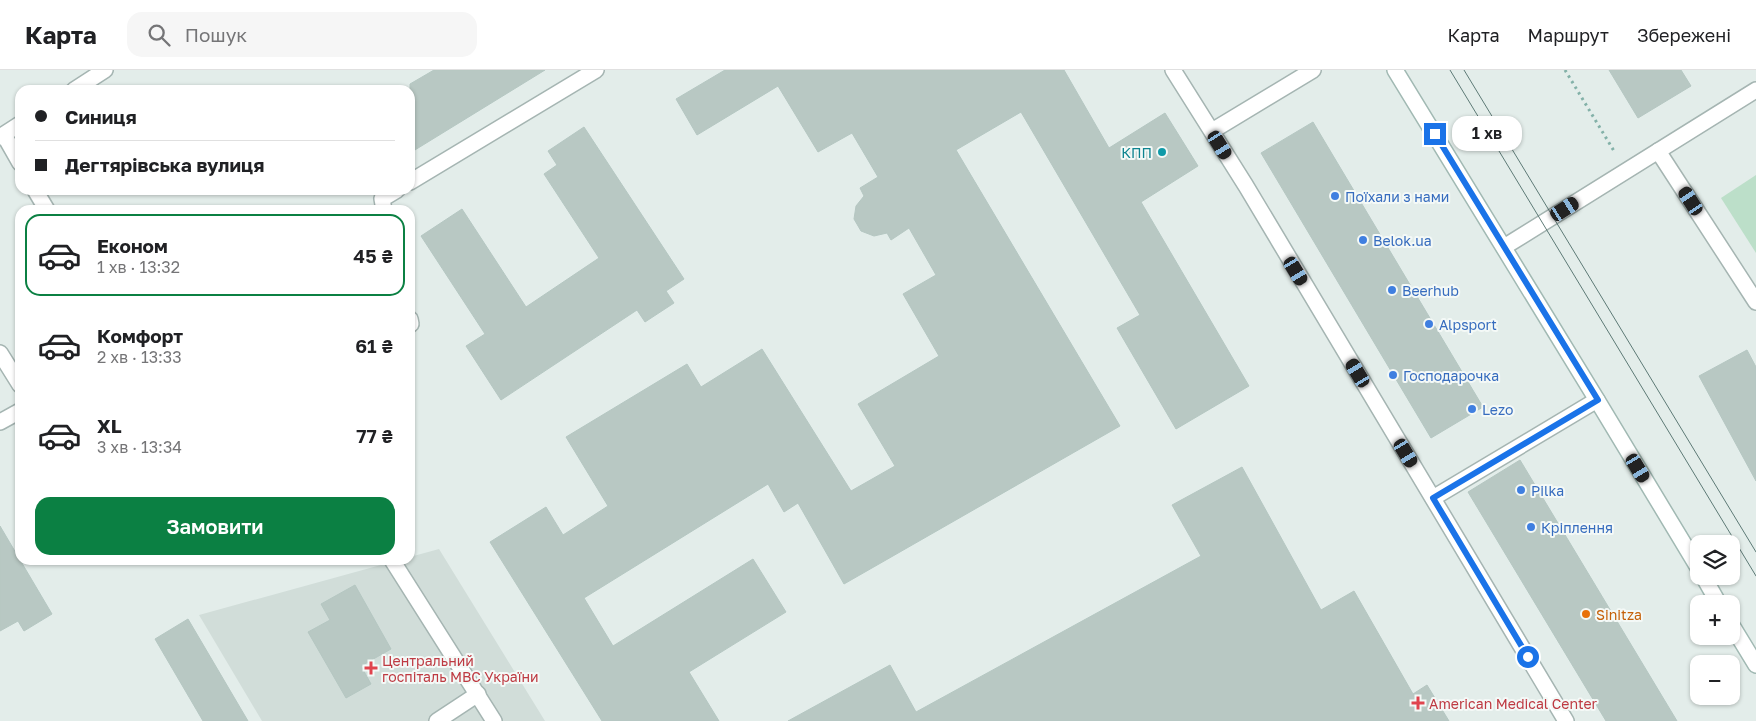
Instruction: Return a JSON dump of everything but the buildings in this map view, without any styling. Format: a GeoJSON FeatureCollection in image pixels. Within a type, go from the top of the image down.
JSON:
{"type":"FeatureCollection","features":[{"type":"Feature","properties":{"kind":"main road"},"geometry":{"type":"LineString","coordinates":[[82,85],[105,70]]}},
{"type":"Feature","properties":{"kind":"main road"},"geometry":{"type":"LineString","coordinates":[[415,179],[596,70]]}},
{"type":"Feature","properties":{"kind":"main road"},"geometry":{"type":"LineString","coordinates":[[1173,70],[1212,131],[1566,721]]}},
{"type":"Feature","properties":{"kind":"main road"},"geometry":{"type":"LineString","coordinates":[[1212,131],[1313,70]]}},
{"type":"Feature","properties":{"kind":"main road"},"geometry":{"type":"LineString","coordinates":[[1395,70],[1598,400],[1690,554]]}},
{"type":"Feature","properties":{"kind":"main road"},"geometry":{"type":"LineString","coordinates":[[1504,247],[1756,90]]}},
{"type":"Feature","properties":{"kind":"main road"},"geometry":{"type":"LineString","coordinates":[[15,127],[2,136],[15,156]]}},
{"type":"Feature","properties":{"kind":"main road"},"geometry":{"type":"LineString","coordinates":[[1658,151],[1756,302]]}},
{"type":"Feature","properties":{"kind":"main road"},"geometry":{"type":"LineString","coordinates":[[383,205],[382,199],[389,195]]}},
{"type":"Feature","properties":{"kind":"main road"},"geometry":{"type":"LineString","coordinates":[[0,353],[15,377]]}},
{"type":"Feature","properties":{"kind":"main road"},"geometry":{"type":"LineString","coordinates":[[1433,498],[1598,400]]}},
{"type":"Feature","properties":{"kind":"main road"},"geometry":{"type":"LineString","coordinates":[[0,422],[15,414]]}},
{"type":"Feature","properties":{"kind":"main road"},"geometry":{"type":"LineString","coordinates":[[395,565],[494,721]]}},
{"type":"Feature","properties":{"kind":"main road"},"geometry":{"type":"LineString","coordinates":[[1740,639],[1756,665]]}},
{"type":"Feature","properties":{"kind":"main road"},"geometry":{"type":"LineString","coordinates":[[437,721],[478,694]]}},
{"type":"Feature","properties":{"kind":"path"},"geometry":{"type":"LineString","coordinates":[[1565,70],[1626,171]]}},
{"type":"Feature","properties":{"kind":"shaded area","name":"Центральний госпіталь МВС України"},"geometry":{"type":"Polygon","coordinates":[[[439,549],[545,721],[262,721],[199,615],[381,565],[415,565],[415,556],[439,549]]]}},
{"type":"Feature","properties":{"kind":"green space"},"geometry":{"type":"Polygon","coordinates":[[[1756,175],[1756,253],[1721,198],[1756,175]]]}},
{"type":"Feature","properties":{"kind":"tram line"},"geometry":{"type":"LineString","coordinates":[[1450,70],[1756,576]]}},
{"type":"Feature","properties":{"kind":"tram line"},"geometry":{"type":"LineString","coordinates":[[1464,70],[1756,552]]}},
{"type":"Feature","properties":{"kind":"place","name":"КПП"},"geometry":{"type":"Point","coordinates":[1162,152]}},
{"type":"Feature","properties":{"kind":"place","name":"Поїхали з нами"},"geometry":{"type":"Point","coordinates":[1335,196]}},
{"type":"Feature","properties":{"kind":"place","name":"Belok.ua"},"geometry":{"type":"Point","coordinates":[1363,240]}},
{"type":"Feature","properties":{"kind":"place","name":"Beerhub"},"geometry":{"type":"Point","coordinates":[1392,290]}},
{"type":"Feature","properties":{"kind":"place","name":"Alpsport"},"geometry":{"type":"Point","coordinates":[1429,324]}},
{"type":"Feature","properties":{"kind":"place","name":"Господарочка"},"geometry":{"type":"Point","coordinates":[1393,375]}},
{"type":"Feature","properties":{"kind":"place","name":"Lezo"},"geometry":{"type":"Point","coordinates":[1472,409]}},
{"type":"Feature","properties":{"kind":"place","name":"Pilka"},"geometry":{"type":"Point","coordinates":[1521,490]}},
{"type":"Feature","properties":{"kind":"place","name":"Кріплення"},"geometry":{"type":"Point","coordinates":[1531,527]}},
{"type":"Feature","properties":{"kind":"place","name":"Sinitza"},"geometry":{"type":"Point","coordinates":[1586,614]}},
{"type":"Feature","properties":{"kind":"place","name":"Центральний госпіталь МВС України"},"geometry":{"type":"Point","coordinates":[371,668]}},
{"type":"Feature","properties":{"kind":"place","name":"American Medical Center"},"geometry":{"type":"Point","coordinates":[1418,703]}},
{"type":"Feature","properties":{"kind":"route"},"geometry":{"type":"LineString","coordinates":[[1435,134],[1598,400],[1433,498],[1528,657]]}}]}
